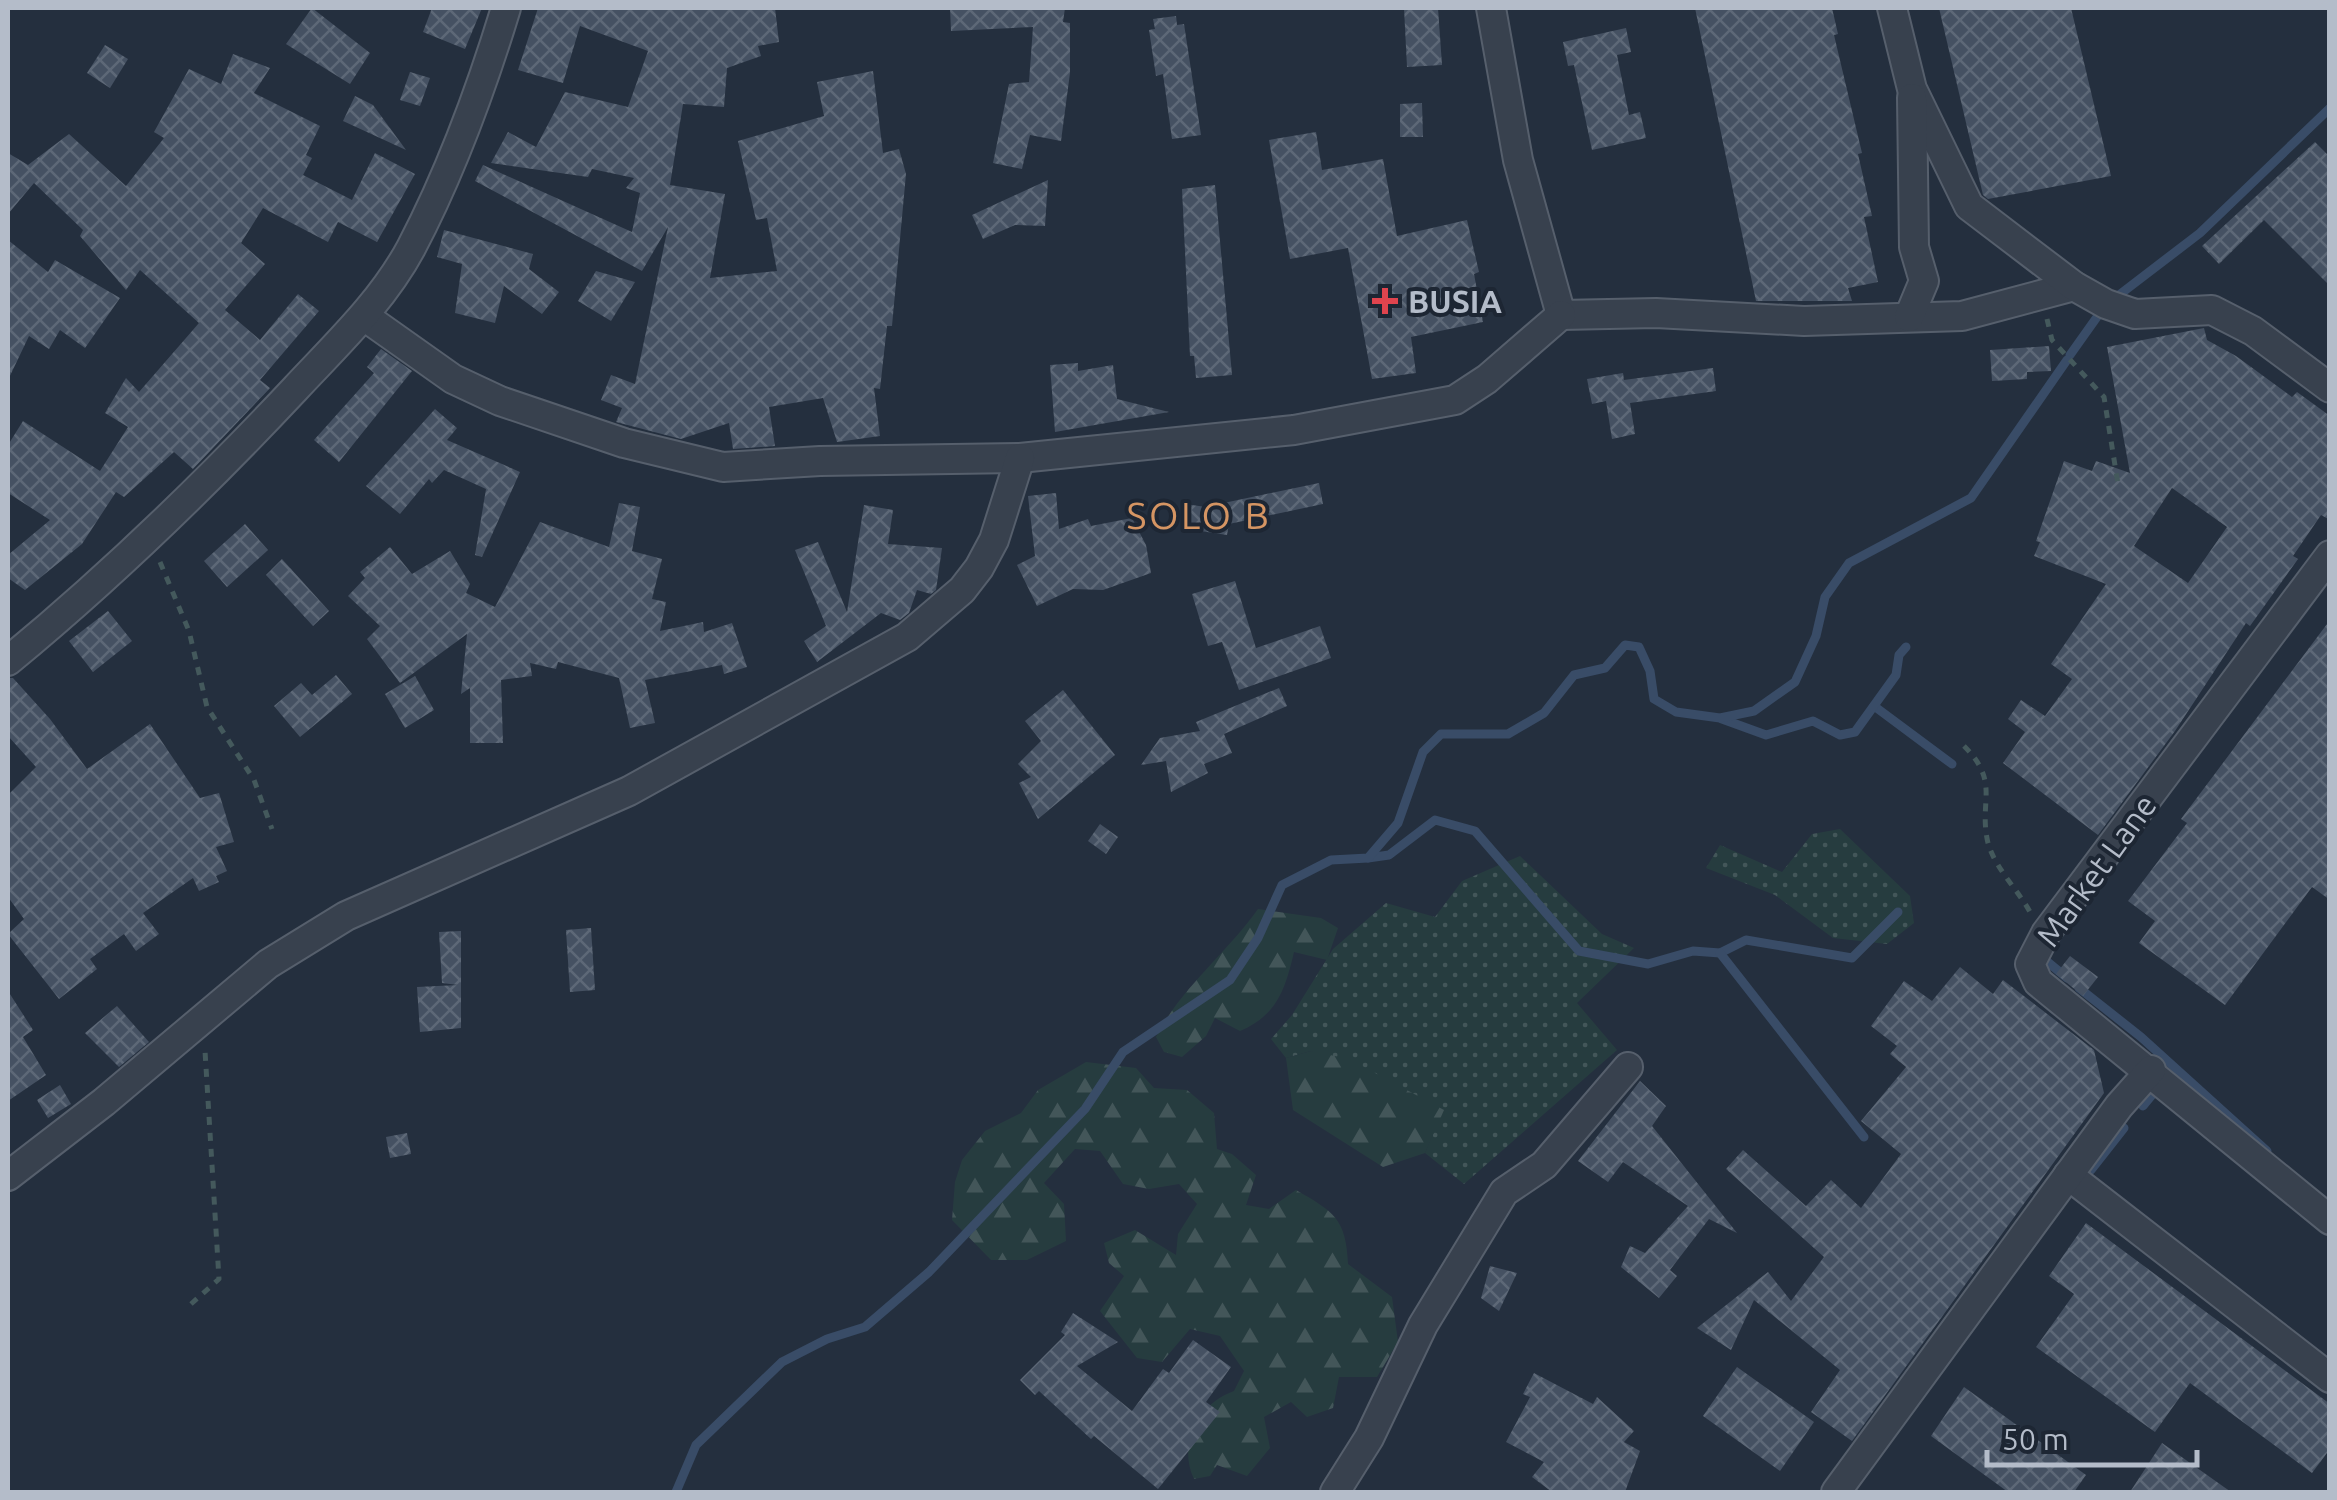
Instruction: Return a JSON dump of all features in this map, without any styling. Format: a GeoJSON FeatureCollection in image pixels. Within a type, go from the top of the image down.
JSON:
{"type":"FeatureCollection","features":[{"type":"Feature","properties":{"kind":"street"},"geometry":{"type":"LineString","coordinates":[[8,661],[150,536],[364,316],[410,251],[462,138],[506,8]]}},
{"type":"Feature","properties":{"kind":"street"},"geometry":{"type":"LineString","coordinates":[[1491,8],[1518,160],[1561,314]]}},
{"type":"Feature","properties":{"kind":"street"},"geometry":{"type":"LineString","coordinates":[[1892,8],[1912,89],[1968,206],[2074,286],[2135,314],[2212,310],[2232,318],[2330,388]]}},
{"type":"Feature","properties":{"kind":"street"},"geometry":{"type":"LineString","coordinates":[[1910,318],[1924,281],[1914,247],[1912,89]]}},
{"type":"Feature","properties":{"kind":"street"},"geometry":{"type":"LineString","coordinates":[[364,316],[452,379],[500,401],[690,462],[723,468],[820,461],[1020,458],[1294,430],[1455,400],[1487,379],[1561,314],[1656,313],[1746,320],[1962,316],[2074,286]]}},
{"type":"Feature","properties":{"kind":"street"},"geometry":{"type":"LineString","coordinates":[[8,1176],[268,964],[346,916],[629,791],[907,637],[962,590],[979,568],[994,540],[1020,458]]}},
{"type":"Feature","properties":{"kind":"street","name":"Market Lane"},"geometry":{"type":"LineString","coordinates":[[2330,555],[2044,937],[2030,964],[2038,982],[2151,1070],[2330,1220]]}},
{"type":"Feature","properties":{"kind":"street"},"geometry":{"type":"LineString","coordinates":[[1335,1492],[1368,1438],[1423,1324],[1504,1192],[1544,1165],[1628,1067]]}},
{"type":"Feature","properties":{"kind":"street"},"geometry":{"type":"LineString","coordinates":[[1836,1492],[2068,1175],[2151,1070]]}},
{"type":"Feature","properties":{"kind":"street"},"geometry":{"type":"LineString","coordinates":[[2068,1175],[2330,1378]]}},
{"type":"Feature","properties":{"kind":"path"},"geometry":{"type":"LineString","coordinates":[[2041,295],[2052,340],[2104,396],[2118,484]]}},
{"type":"Feature","properties":{"kind":"path"},"geometry":{"type":"LineString","coordinates":[[150,536],[189,632],[207,707],[254,780],[272,828]]}},
{"type":"Feature","properties":{"kind":"path"},"geometry":{"type":"LineString","coordinates":[[1964,746],[1980,762],[1987,779],[1988,842],[2044,937]]}},
{"type":"Feature","properties":{"kind":"path"},"geometry":{"type":"LineString","coordinates":[[191,1304],[218,1279],[220,1257],[208,1161],[204,1018]]}},
{"type":"Feature","properties":{"kind":"green space"},"geometry":{"type":"Polygon","coordinates":[[[1840,829],[1910,896],[1914,923],[1887,944],[1833,938],[1775,895],[1706,868],[1720,845],[1782,872],[1812,834],[1840,829]]]}},
{"type":"Feature","properties":{"kind":"green space"},"geometry":{"type":"Polygon","coordinates":[[[1520,856],[1602,934],[1634,948],[1577,1003],[1617,1050],[1464,1184],[1425,1153],[1443,1110],[1311,1051],[1286,1058],[1271,1039],[1292,1015],[1333,949],[1386,903],[1435,917],[1462,881],[1520,856]]]}},
{"type":"Feature","properties":{"kind":"green space"},"geometry":{"type":"Polygon","coordinates":[[[1258,909],[1321,918],[1338,928],[1327,960],[1294,952],[1278,1000],[1253,1025],[1240,1031],[1215,1018],[1206,1036],[1182,1057],[1164,1052],[1156,1037],[1166,1019],[1258,909]]]}},
{"type":"Feature","properties":{"kind":"green space"},"geometry":{"type":"Polygon","coordinates":[[[1311,1051],[1349,1059],[1444,1110],[1425,1153],[1383,1167],[1293,1110],[1286,1058],[1311,1051]]]}},
{"type":"Feature","properties":{"kind":"green space"},"geometry":{"type":"Polygon","coordinates":[[[1086,1062],[1136,1068],[1154,1088],[1187,1090],[1214,1113],[1217,1149],[1232,1154],[1256,1175],[1246,1205],[1269,1209],[1296,1190],[1320,1204],[1341,1226],[1348,1264],[1392,1297],[1398,1342],[1377,1377],[1339,1377],[1333,1408],[1307,1417],[1291,1402],[1264,1417],[1270,1448],[1247,1476],[1217,1465],[1210,1476],[1194,1479],[1189,1465],[1194,1426],[1211,1405],[1234,1391],[1244,1371],[1220,1336],[1190,1329],[1162,1362],[1137,1358],[1100,1311],[1124,1276],[1109,1263],[1104,1243],[1135,1230],[1176,1255],[1178,1234],[1197,1204],[1179,1184],[1149,1189],[1123,1184],[1100,1151],[1075,1149],[1044,1183],[1064,1204],[1066,1241],[1027,1260],[991,1260],[952,1220],[955,1182],[962,1160],[985,1131],[1021,1113],[1038,1090],[1086,1062]]]}},
{"type":"Feature","properties":{"kind":"building"},"geometry":{"type":"Polygon","coordinates":[[[312,8],[370,53],[350,84],[286,44],[312,8]]]}},
{"type":"Feature","properties":{"kind":"building"},"geometry":{"type":"Polygon","coordinates":[[[432,8],[482,8],[465,49],[423,32],[432,8]]]}},
{"type":"Feature","properties":{"kind":"building"},"geometry":{"type":"Polygon","coordinates":[[[538,8],[775,8],[779,42],[758,46],[761,56],[727,68],[724,107],[683,104],[670,185],[725,194],[710,278],[777,271],[767,218],[756,220],[738,141],[824,116],[817,82],[873,71],[883,153],[899,149],[906,174],[892,326],[887,326],[880,389],[874,388],[880,436],[837,442],[823,398],[769,407],[775,446],[733,449],[729,423],[681,439],[616,422],[622,408],[601,400],[611,375],[635,384],[668,227],[642,271],[475,181],[483,165],[632,232],[640,193],[626,188],[634,178],[592,169],[588,177],[491,163],[508,132],[536,147],[565,92],[628,107],[648,51],[580,26],[563,83],[518,70],[538,8]]]}},
{"type":"Feature","properties":{"kind":"building"},"geometry":{"type":"Polygon","coordinates":[[[950,8],[1065,8],[1063,22],[1070,23],[1070,73],[1061,141],[1030,135],[1022,169],[993,163],[1009,84],[1029,82],[1033,27],[951,31],[950,8]]]}},
{"type":"Feature","properties":{"kind":"building"},"geometry":{"type":"Polygon","coordinates":[[[1404,8],[1438,8],[1442,65],[1407,67],[1404,8]]]}},
{"type":"Feature","properties":{"kind":"building"},"geometry":{"type":"Polygon","coordinates":[[[1695,8],[1832,8],[1838,34],[1834,35],[1862,153],[1858,154],[1872,216],[1864,217],[1878,282],[1848,288],[1852,301],[1756,301],[1695,8]]]}},
{"type":"Feature","properties":{"kind":"building"},"geometry":{"type":"Polygon","coordinates":[[[1939,8],[2071,8],[2111,176],[1988,199],[1983,195],[1939,8]]]}},
{"type":"Feature","properties":{"kind":"building"},"geometry":{"type":"Polygon","coordinates":[[[1176,16],[1177,25],[1184,24],[1201,135],[1172,139],[1163,74],[1156,76],[1149,30],[1155,29],[1153,19],[1176,16]]]}},
{"type":"Feature","properties":{"kind":"building"},"geometry":{"type":"Polygon","coordinates":[[[1626,28],[1631,52],[1617,55],[1629,115],[1640,112],[1646,138],[1592,150],[1574,65],[1568,66],[1563,42],[1626,28]]]}},
{"type":"Feature","properties":{"kind":"building"},"geometry":{"type":"Polygon","coordinates":[[[105,45],[128,59],[110,88],[87,73],[105,45]]]}},
{"type":"Feature","properties":{"kind":"building"},"geometry":{"type":"Polygon","coordinates":[[[233,54],[270,68],[254,93],[320,126],[306,155],[312,158],[303,175],[352,200],[375,153],[415,174],[377,242],[338,222],[328,242],[263,208],[241,243],[265,264],[225,310],[260,340],[298,294],[319,311],[260,380],[270,388],[193,469],[174,452],[124,497],[116,492],[82,544],[25,590],[8,578],[8,555],[50,520],[8,493],[8,445],[23,421],[100,471],[128,427],[105,413],[126,378],[139,392],[199,323],[140,270],[126,290],[80,236],[83,230],[34,183],[8,214],[8,153],[28,165],[69,134],[126,186],[164,138],[154,132],[189,69],[221,84],[233,54]]]}},
{"type":"Feature","properties":{"kind":"building"},"geometry":{"type":"Polygon","coordinates":[[[410,72],[430,78],[420,106],[400,100],[410,72]]]}},
{"type":"Feature","properties":{"kind":"building"},"geometry":{"type":"Polygon","coordinates":[[[355,96],[373,105],[406,150],[343,121],[355,96]]]}},
{"type":"Feature","properties":{"kind":"building"},"geometry":{"type":"Polygon","coordinates":[[[1422,103],[1423,137],[1400,137],[1400,104],[1422,103]]]}},
{"type":"Feature","properties":{"kind":"building"},"geometry":{"type":"Polygon","coordinates":[[[1316,132],[1322,170],[1383,159],[1397,236],[1467,220],[1479,272],[1474,274],[1483,322],[1411,337],[1416,373],[1372,379],[1348,248],[1290,259],[1269,140],[1316,132]]]}},
{"type":"Feature","properties":{"kind":"building"},"geometry":{"type":"Polygon","coordinates":[[[2315,142],[2330,157],[2330,286],[2264,220],[2219,264],[2202,246],[2315,142]]]}},
{"type":"Feature","properties":{"kind":"building"},"geometry":{"type":"Polygon","coordinates":[[[1048,180],[1045,226],[1015,225],[983,239],[972,215],[1048,180]]]}},
{"type":"Feature","properties":{"kind":"building"},"geometry":{"type":"Polygon","coordinates":[[[1215,185],[1232,375],[1196,378],[1194,356],[1190,356],[1182,189],[1215,185]]]}},
{"type":"Feature","properties":{"kind":"building"},"geometry":{"type":"Polygon","coordinates":[[[444,230],[533,254],[529,269],[559,292],[542,314],[504,286],[495,323],[455,313],[462,264],[437,257],[444,230]]]}},
{"type":"Feature","properties":{"kind":"building"},"geometry":{"type":"Polygon","coordinates":[[[8,240],[48,272],[55,260],[120,298],[85,348],[60,330],[49,349],[29,336],[8,380],[8,240]]]}},
{"type":"Feature","properties":{"kind":"building"},"geometry":{"type":"Polygon","coordinates":[[[596,271],[635,282],[611,321],[578,301],[596,271]]]}},
{"type":"Feature","properties":{"kind":"building"},"geometry":{"type":"Polygon","coordinates":[[[2204,328],[2207,340],[2292,397],[2297,392],[2330,416],[2330,520],[2321,515],[2293,556],[2298,559],[2250,626],[2246,623],[2175,731],[2098,835],[2003,763],[2025,732],[2008,719],[2021,700],[2045,716],[2072,679],[2051,664],[2106,584],[2034,556],[2064,461],[2092,471],[2096,461],[2130,473],[2107,347],[2204,328]],[[2172,488],[2134,546],[2188,583],[2227,527],[2172,488]]]}},
{"type":"Feature","properties":{"kind":"building"},"geometry":{"type":"Polygon","coordinates":[[[2049,346],[2051,371],[2027,372],[2027,379],[1992,381],[1990,350],[2049,346]]]}},
{"type":"Feature","properties":{"kind":"building"},"geometry":{"type":"Polygon","coordinates":[[[381,349],[412,371],[339,462],[314,440],[374,373],[367,367],[381,349]]]}},
{"type":"Feature","properties":{"kind":"building"},"geometry":{"type":"Polygon","coordinates":[[[1078,363],[1078,371],[1113,365],[1117,399],[1169,412],[1055,432],[1050,365],[1078,363]]]}},
{"type":"Feature","properties":{"kind":"building"},"geometry":{"type":"Polygon","coordinates":[[[1713,368],[1716,391],[1630,403],[1635,434],[1612,439],[1606,401],[1592,404],[1587,379],[1623,373],[1624,380],[1713,368]]]}},
{"type":"Feature","properties":{"kind":"building"},"geometry":{"type":"Polygon","coordinates":[[[435,409],[457,428],[447,440],[520,472],[482,557],[475,555],[486,489],[444,470],[432,483],[429,479],[400,514],[366,486],[435,409]]]}},
{"type":"Feature","properties":{"kind":"building"},"geometry":{"type":"Polygon","coordinates":[[[1319,483],[1323,504],[1229,524],[1227,535],[1181,528],[1185,504],[1220,509],[1219,504],[1319,483]]]}},
{"type":"Feature","properties":{"kind":"building"},"geometry":{"type":"Polygon","coordinates":[[[1056,493],[1059,529],[1088,519],[1091,526],[1132,518],[1146,545],[1151,573],[1103,590],[1073,589],[1037,606],[1017,565],[1035,556],[1028,496],[1056,493]]]}},
{"type":"Feature","properties":{"kind":"building"},"geometry":{"type":"Polygon","coordinates":[[[619,503],[640,507],[632,551],[662,559],[652,599],[666,602],[660,631],[703,622],[704,632],[732,623],[747,667],[724,674],[722,665],[645,680],[655,723],[630,728],[619,678],[558,662],[556,669],[530,663],[532,676],[501,680],[503,743],[470,743],[470,688],[461,694],[467,634],[400,683],[367,639],[380,626],[348,596],[365,578],[360,572],[390,547],[412,574],[450,551],[470,584],[466,593],[495,607],[540,522],[609,547],[619,503]]]}},
{"type":"Feature","properties":{"kind":"building"},"geometry":{"type":"Polygon","coordinates":[[[864,505],[893,510],[888,544],[942,548],[936,590],[931,594],[917,590],[909,613],[900,620],[881,613],[817,662],[804,641],[826,626],[795,550],[818,542],[847,612],[864,505]]]}},
{"type":"Feature","properties":{"kind":"building"},"geometry":{"type":"Polygon","coordinates":[[[245,524],[268,550],[227,587],[204,561],[245,524]]]}},
{"type":"Feature","properties":{"kind":"building"},"geometry":{"type":"Polygon","coordinates":[[[282,559],[329,611],[313,626],[266,575],[282,559]]]}},
{"type":"Feature","properties":{"kind":"building"},"geometry":{"type":"Polygon","coordinates":[[[1235,581],[1256,648],[1320,626],[1331,658],[1239,690],[1222,642],[1208,646],[1192,594],[1235,581]]]}},
{"type":"Feature","properties":{"kind":"building"},"geometry":{"type":"Polygon","coordinates":[[[108,611],[132,641],[93,672],[69,641],[108,611]]]}},
{"type":"Feature","properties":{"kind":"building"},"geometry":{"type":"Polygon","coordinates":[[[2330,620],[2330,900],[2312,887],[2225,1005],[2139,943],[2155,921],[2128,901],[2187,823],[2181,819],[2330,620]]]}},
{"type":"Feature","properties":{"kind":"building"},"geometry":{"type":"Polygon","coordinates":[[[336,675],[352,694],[300,737],[274,706],[301,683],[312,695],[336,675]]]}},
{"type":"Feature","properties":{"kind":"building"},"geometry":{"type":"Polygon","coordinates":[[[415,676],[434,710],[405,728],[385,694],[415,676]]]}},
{"type":"Feature","properties":{"kind":"building"},"geometry":{"type":"Polygon","coordinates":[[[8,678],[13,678],[50,719],[87,769],[150,724],[200,798],[219,793],[234,842],[216,847],[227,871],[216,876],[219,882],[199,891],[193,878],[143,913],[159,934],[136,951],[124,934],[90,959],[97,969],[59,999],[8,934],[24,919],[8,897],[8,795],[36,767],[8,736],[8,678]]]}},
{"type":"Feature","properties":{"kind":"building"},"geometry":{"type":"Polygon","coordinates":[[[1279,688],[1287,706],[1224,734],[1232,753],[1204,764],[1208,773],[1171,792],[1166,761],[1141,765],[1160,738],[1200,731],[1196,722],[1279,688]]]}},
{"type":"Feature","properties":{"kind":"building"},"geometry":{"type":"Polygon","coordinates":[[[1063,690],[1115,755],[1038,819],[1019,783],[1031,777],[1018,764],[1041,741],[1025,721],[1063,690]]]}},
{"type":"Feature","properties":{"kind":"building"},"geometry":{"type":"Polygon","coordinates":[[[1100,824],[1118,837],[1106,854],[1088,841],[1100,824]]]}},
{"type":"Feature","properties":{"kind":"building"},"geometry":{"type":"Polygon","coordinates":[[[591,928],[595,990],[570,992],[566,930],[591,928]]]}},
{"type":"Feature","properties":{"kind":"building"},"geometry":{"type":"Polygon","coordinates":[[[461,931],[461,1028],[420,1032],[417,987],[458,985],[442,983],[439,932],[461,931]]]}},
{"type":"Feature","properties":{"kind":"building"},"geometry":{"type":"Polygon","coordinates":[[[2070,956],[2098,977],[2083,996],[2056,974],[2070,956]]]}},
{"type":"Feature","properties":{"kind":"building"},"geometry":{"type":"Polygon","coordinates":[[[1960,967],[1993,994],[2003,980],[2094,1050],[2104,1093],[1852,1441],[1811,1412],[1840,1370],[1754,1300],[1731,1350],[1697,1328],[1768,1272],[1791,1301],[1824,1257],[1726,1169],[1743,1150],[1806,1206],[1831,1180],[1861,1208],[1901,1154],[1861,1121],[1906,1067],[1890,1054],[1897,1046],[1871,1026],[1904,981],[1932,1001],[1960,967]]]}},
{"type":"Feature","properties":{"kind":"building"},"geometry":{"type":"Polygon","coordinates":[[[8,991],[33,1030],[23,1037],[46,1075],[8,1101],[8,991]]]}},
{"type":"Feature","properties":{"kind":"building"},"geometry":{"type":"Polygon","coordinates":[[[117,1006],[149,1042],[119,1067],[85,1033],[117,1006]]]}},
{"type":"Feature","properties":{"kind":"building"},"geometry":{"type":"Polygon","coordinates":[[[1640,1081],[1666,1106],[1652,1126],[1737,1233],[1709,1219],[1670,1270],[1677,1276],[1659,1298],[1621,1267],[1630,1246],[1645,1253],[1688,1206],[1623,1162],[1608,1182],[1578,1161],[1640,1081]]]}},
{"type":"Feature","properties":{"kind":"building"},"geometry":{"type":"Polygon","coordinates":[[[60,1085],[71,1104],[48,1118],[37,1100],[60,1085]]]}},
{"type":"Feature","properties":{"kind":"building"},"geometry":{"type":"Polygon","coordinates":[[[407,1133],[411,1154],[390,1158],[386,1137],[407,1133]]]}},
{"type":"Feature","properties":{"kind":"building"},"geometry":{"type":"Polygon","coordinates":[[[2086,1223],[2330,1404],[2330,1449],[2312,1473],[2190,1383],[2155,1432],[2036,1347],[2074,1294],[2049,1276],[2086,1223]]]}},
{"type":"Feature","properties":{"kind":"building"},"geometry":{"type":"Polygon","coordinates":[[[1490,1266],[1517,1273],[1499,1311],[1481,1298],[1490,1266]]]}},
{"type":"Feature","properties":{"kind":"building"},"geometry":{"type":"Polygon","coordinates":[[[1073,1313],[1118,1342],[1077,1366],[1132,1411],[1163,1369],[1169,1373],[1193,1340],[1231,1367],[1206,1402],[1220,1412],[1158,1489],[1094,1436],[1091,1439],[1039,1391],[1035,1395],[1020,1380],[1065,1335],[1061,1332],[1073,1313]]]}},
{"type":"Feature","properties":{"kind":"building"},"geometry":{"type":"Polygon","coordinates":[[[1737,1367],[1814,1422],[1780,1471],[1703,1416],[1737,1367]]]}},
{"type":"Feature","properties":{"kind":"building"},"geometry":{"type":"Polygon","coordinates":[[[1534,1373],[1593,1404],[1597,1397],[1634,1431],[1624,1442],[1640,1451],[1625,1492],[1552,1492],[1532,1477],[1544,1462],[1506,1442],[1530,1397],[1523,1394],[1534,1373]]]}},
{"type":"Feature","properties":{"kind":"building"},"geometry":{"type":"Polygon","coordinates":[[[1964,1387],[2086,1475],[2074,1492],[2008,1492],[1931,1436],[1964,1387]]]}},
{"type":"Feature","properties":{"kind":"building"},"geometry":{"type":"Polygon","coordinates":[[[2162,1443],[2231,1492],[2130,1492],[2162,1443]]]}},
{"type":"Feature","properties":{"kind":"waterway"},"geometry":{"type":"LineString","coordinates":[[2119,295],[2200,233],[2330,108]]}},
{"type":"Feature","properties":{"kind":"waterway"},"geometry":{"type":"LineString","coordinates":[[2070,355],[2097,317]]}},
{"type":"Feature","properties":{"kind":"waterway"},"geometry":{"type":"LineString","coordinates":[[676,1492],[696,1445],[782,1362],[827,1339],[865,1327],[929,1272],[1085,1109],[1123,1052],[1230,980],[1258,938],[1282,885],[1331,860],[1368,858],[1398,823],[1423,752],[1441,734],[1508,734],[1544,713],[1574,675],[1605,668],[1625,645],[1639,647],[1650,671],[1654,699],[1676,712],[1720,718],[1754,711],[1795,682],[1816,636],[1825,597],[1849,563],[1971,498],[2067,360]]}},
{"type":"Feature","properties":{"kind":"waterway"},"geometry":{"type":"LineString","coordinates":[[1722,719],[1766,735],[1813,721],[1840,735],[1855,732],[1896,675],[1899,655],[1906,647]]}},
{"type":"Feature","properties":{"kind":"waterway"},"geometry":{"type":"LineString","coordinates":[[1874,706],[1952,764]]}},
{"type":"Feature","properties":{"kind":"waterway"},"geometry":{"type":"LineString","coordinates":[[1368,858],[1389,855],[1435,820],[1475,831],[1579,951],[1648,964],[1693,951],[1720,953],[1746,940],[1852,958],[1898,912]]}},
{"type":"Feature","properties":{"kind":"waterway"},"geometry":{"type":"LineString","coordinates":[[1720,953],[1864,1137]]}},
{"type":"Feature","properties":{"kind":"waterway"},"geometry":{"type":"LineString","coordinates":[[2044,959],[2067,978]]}},
{"type":"Feature","properties":{"kind":"waterway"},"geometry":{"type":"LineString","coordinates":[[2079,988],[2141,1037],[2267,1151]]}},
{"type":"Feature","properties":{"kind":"waterway"},"geometry":{"type":"LineString","coordinates":[[2143,1106],[2157,1089]]}},
{"type":"Feature","properties":{"kind":"waterway"},"geometry":{"type":"LineString","coordinates":[[2091,1170],[2124,1128]]}},
{"type":"Feature","properties":{"kind":"place","name":"BUSIA"},"geometry":{"type":"Point","coordinates":[1385,301]}},
{"type":"Feature","properties":{"kind":"district","name":"SOLO B"},"geometry":{"type":"Point","coordinates":[1199,515]}}]}
